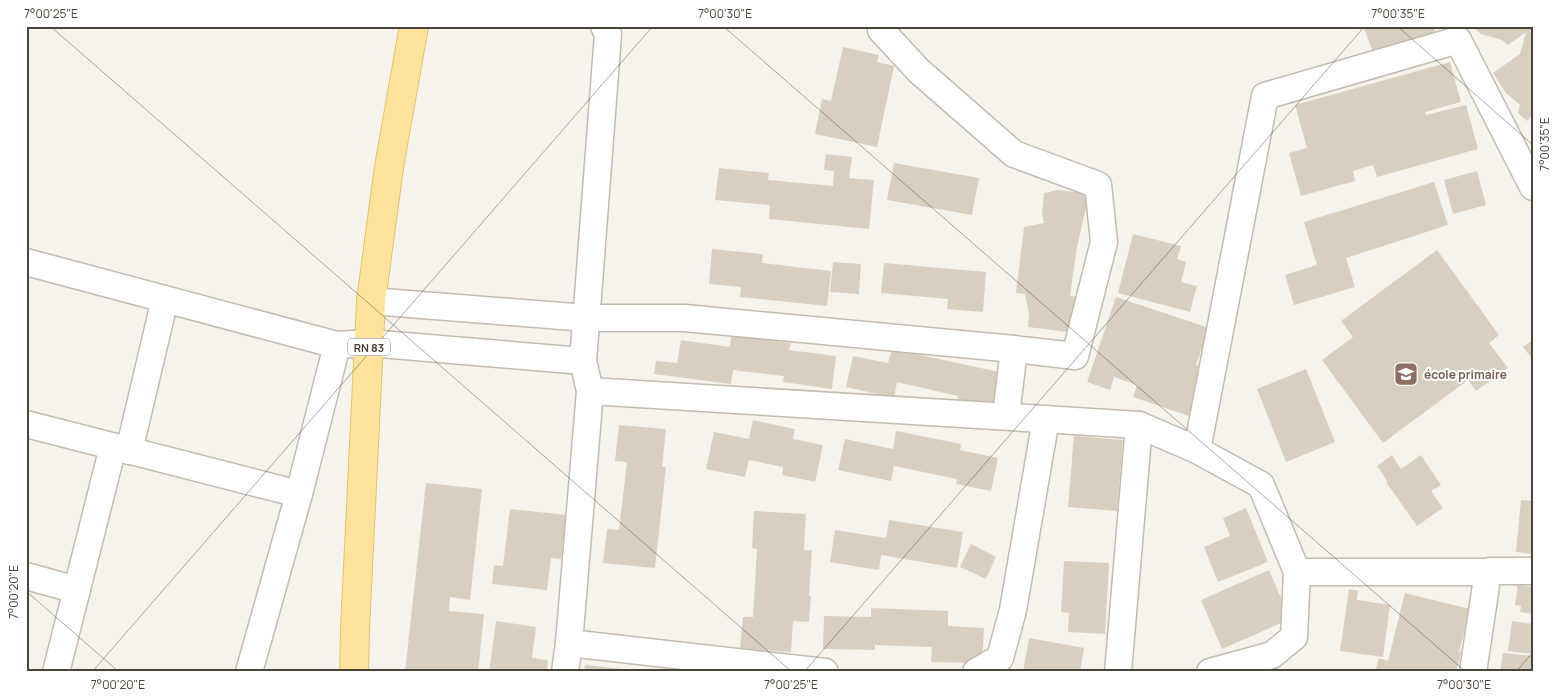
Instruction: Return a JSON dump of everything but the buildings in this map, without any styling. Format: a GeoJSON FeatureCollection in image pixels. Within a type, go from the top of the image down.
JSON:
{"type":"FeatureCollection","features":[{"type":"Feature","properties":{"kind":"main road","name":"RN 83"},"geometry":{"type":"LineString","coordinates":[[354,672],[371,301],[389,167],[414,26]]}},
{"type":"Feature","properties":{"kind":"street"},"geometry":{"type":"LineString","coordinates":[[565,672],[590,391],[583,360],[608,34],[604,26]]}},
{"type":"Feature","properties":{"kind":"street"},"geometry":{"type":"LineString","coordinates":[[371,301],[586,318],[685,318],[1075,356],[1104,242],[1098,185],[1014,154],[919,71],[881,30],[881,26]]}},
{"type":"Feature","properties":{"kind":"street"},"geometry":{"type":"LineString","coordinates":[[1197,450],[1265,96],[1458,40],[1533,187]]}},
{"type":"Feature","properties":{"kind":"street"},"geometry":{"type":"LineString","coordinates":[[26,262],[337,345],[369,343],[583,360]]}},
{"type":"Feature","properties":{"kind":"street"},"geometry":{"type":"LineString","coordinates":[[56,672],[77,590],[165,299]]}},
{"type":"Feature","properties":{"kind":"street"},"geometry":{"type":"LineString","coordinates":[[249,672],[299,494],[337,345]]}},
{"type":"Feature","properties":{"kind":"street"},"geometry":{"type":"LineString","coordinates":[[1006,416],[1014,349]]}},
{"type":"Feature","properties":{"kind":"street"},"geometry":{"type":"LineString","coordinates":[[590,391],[1139,425],[1197,450],[1260,486],[1297,572],[1294,637],[1272,655],[1210,672]]}},
{"type":"Feature","properties":{"kind":"street"},"geometry":{"type":"LineString","coordinates":[[976,672],[1000,658],[1011,620],[1046,419]]}},
{"type":"Feature","properties":{"kind":"street"},"geometry":{"type":"LineString","coordinates":[[26,424],[299,494]]}},
{"type":"Feature","properties":{"kind":"street"},"geometry":{"type":"LineString","coordinates":[[1118,672],[1139,425]]}},
{"type":"Feature","properties":{"kind":"street"},"geometry":{"type":"LineString","coordinates":[[1297,572],[1533,571]]}},
{"type":"Feature","properties":{"kind":"street"},"geometry":{"type":"LineString","coordinates":[[1473,672],[1488,572]]}},
{"type":"Feature","properties":{"kind":"street"},"geometry":{"type":"LineString","coordinates":[[26,576],[77,590]]}},
{"type":"Feature","properties":{"kind":"street"},"geometry":{"type":"LineString","coordinates":[[569,642],[826,672]]}},
{"type":"Feature","properties":{"kind":"place","name":"école primaire"},"geometry":{"type":"Point","coordinates":[1406,374]}}]}
